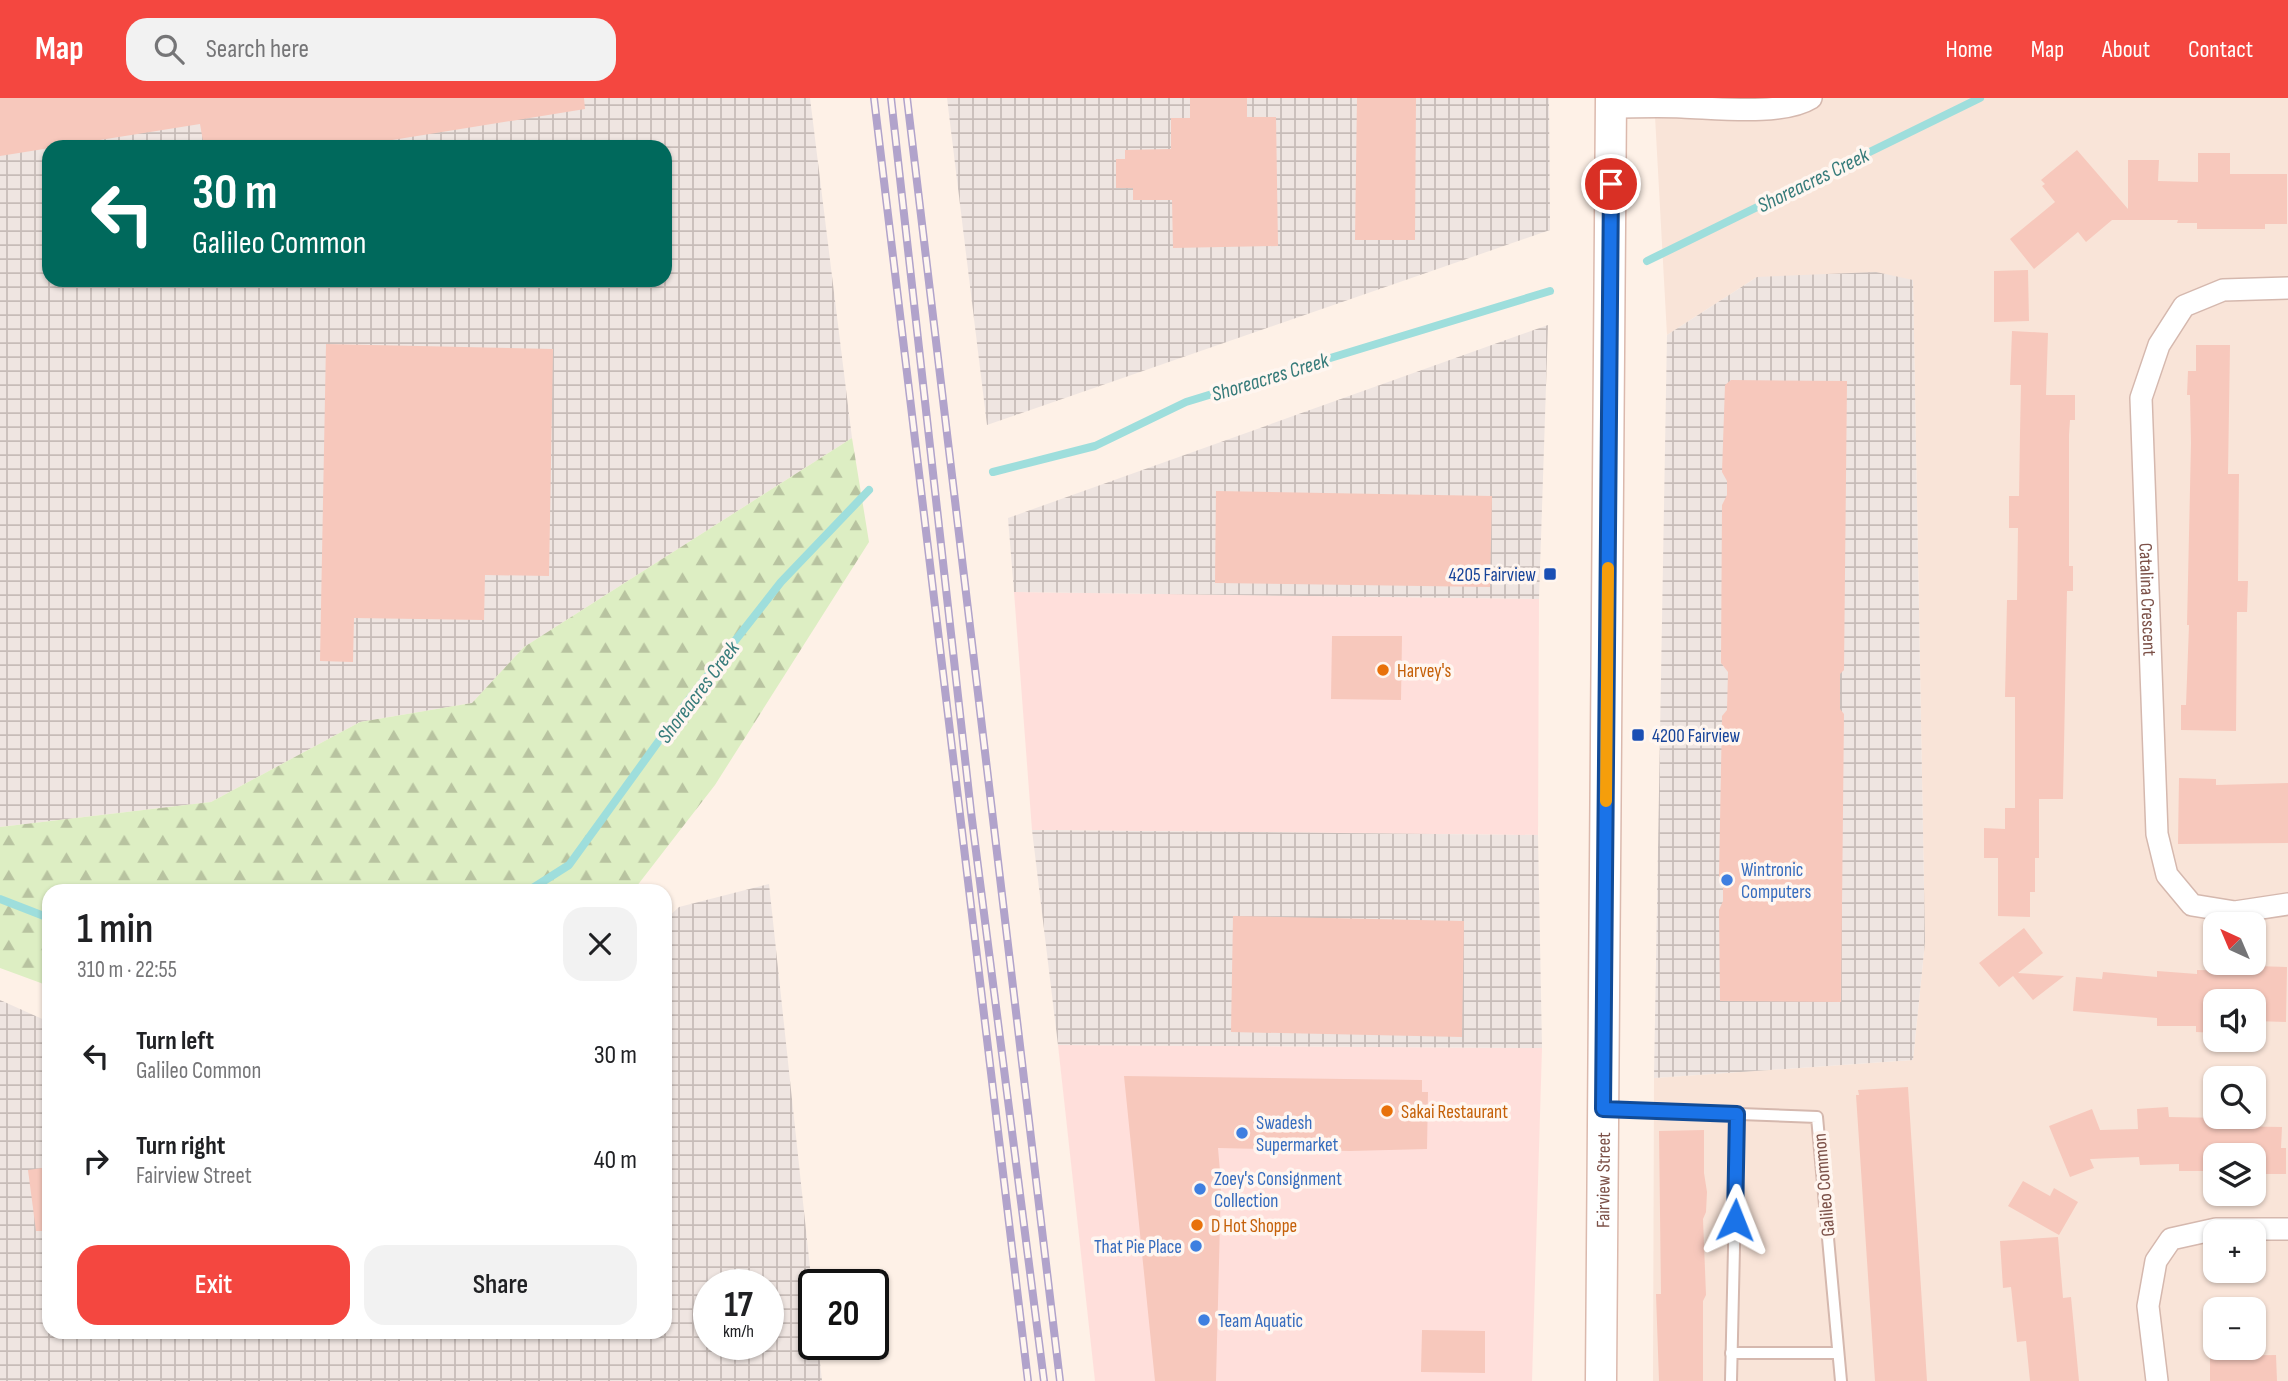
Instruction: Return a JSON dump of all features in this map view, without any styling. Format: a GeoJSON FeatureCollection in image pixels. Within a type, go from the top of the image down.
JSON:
{"type":"FeatureCollection","features":[{"type":"Feature","properties":{"kind":"main road","name":"Fairview Street"},"geometry":{"type":"LineString","coordinates":[[1601,1381],[1611,103]]}},
{"type":"Feature","properties":{"kind":"street"},"geometry":{"type":"LineString","coordinates":[[1611,103],[1729,109],[1795,105],[1811,98]]}},
{"type":"Feature","properties":{"kind":"street","name":"Catalina Crescent"},"geometry":{"type":"LineString","coordinates":[[2288,288],[2223,290],[2183,306],[2159,345],[2141,398],[2157,834],[2167,875],[2192,905],[2235,912],[2288,904]]}},
{"type":"Feature","properties":{"kind":"street"},"geometry":{"type":"LineString","coordinates":[[2157,1381],[2148,1306],[2156,1261],[2171,1239],[2216,1229],[2288,1229]]}},
{"type":"Feature","properties":{"kind":"lane","name":"Galileo Common"},"geometry":{"type":"LineString","coordinates":[[1603,1109],[1817,1118],[1841,1381]]}},
{"type":"Feature","properties":{"kind":"lane"},"geometry":{"type":"LineString","coordinates":[[1731,1381],[1737,1114]]}},
{"type":"Feature","properties":{"kind":"lane"},"geometry":{"type":"LineString","coordinates":[[1731,1353],[1838,1353]]}},
{"type":"Feature","properties":{"kind":"shaded area"},"geometry":{"type":"Polygon","coordinates":[[[0,98],[810,98],[852,438],[524,647],[472,703],[360,722],[211,802],[0,827],[0,98]]]}},
{"type":"Feature","properties":{"kind":"shaded area"},"geometry":{"type":"Polygon","coordinates":[[[947,98],[1549,98],[1550,230],[987,425],[947,98]]]}},
{"type":"Feature","properties":{"kind":"shaded area"},"geometry":{"type":"Polygon","coordinates":[[[1654,98],[2288,98],[2288,1381],[1653,1381],[1654,1078],[1913,1060],[1925,942],[1913,280],[1757,277],[1667,335],[1654,98]]]}},
{"type":"Feature","properties":{"kind":"shaded area"},"geometry":{"type":"Polygon","coordinates":[[[1876,272],[1913,280],[1925,942],[1913,1060],[1654,1078],[1667,335],[1757,277],[1876,272]]]}},
{"type":"Feature","properties":{"kind":"shaded area"},"geometry":{"type":"Polygon","coordinates":[[[1548,325],[1539,599],[1014,592],[1008,518],[1548,325]]]}},
{"type":"Feature","properties":{"kind":"shaded area"},"geometry":{"type":"Polygon","coordinates":[[[1014,592],[1539,599],[1538,835],[1032,830],[1014,592]]]}},
{"type":"Feature","properties":{"kind":"shaded area"},"geometry":{"type":"Polygon","coordinates":[[[1032,830],[1538,835],[1542,1048],[1058,1045],[1032,830]]]}},
{"type":"Feature","properties":{"kind":"shaded area"},"geometry":{"type":"Polygon","coordinates":[[[769,884],[810,1269],[798,1269],[798,1360],[820,1360],[822,1381],[0,1381],[0,1000],[42,1019],[42,1339],[672,1339],[672,914],[679,907],[769,884]]]}},
{"type":"Feature","properties":{"kind":"shaded area"},"geometry":{"type":"Polygon","coordinates":[[[1058,1045],[1542,1048],[1532,1381],[1095,1381],[1058,1045]]]}},
{"type":"Feature","properties":{"kind":"green space"},"geometry":{"type":"Polygon","coordinates":[[[852,438],[869,542],[715,785],[638,884],[42,884],[42,983],[0,968],[0,827],[211,802],[360,722],[472,703],[524,647],[852,438]]]}},
{"type":"Feature","properties":{"kind":"building"},"geometry":{"type":"Polygon","coordinates":[[[0,98],[584,98],[585,109],[392,140],[203,140],[200,124],[100,140],[42,140],[42,149],[0,156],[0,98]]]}},
{"type":"Feature","properties":{"kind":"building"},"geometry":{"type":"Polygon","coordinates":[[[1190,98],[1247,98],[1247,117],[1276,117],[1278,246],[1173,248],[1172,200],[1133,200],[1133,188],[1116,188],[1116,159],[1125,159],[1125,150],[1171,149],[1171,118],[1190,118],[1190,98]]]}},
{"type":"Feature","properties":{"kind":"building"},"geometry":{"type":"Polygon","coordinates":[[[1357,98],[1416,98],[1415,240],[1355,240],[1357,98]]]}},
{"type":"Feature","properties":{"kind":"building"},"geometry":{"type":"Polygon","coordinates":[[[2077,150],[2128,209],[2128,160],[2159,160],[2158,181],[2198,182],[2198,153],[2230,153],[2230,174],[2287,174],[2287,224],[2265,224],[2265,229],[2197,229],[2197,223],[2177,223],[2178,220],[2112,220],[2086,242],[2078,232],[2034,269],[2010,239],[2055,202],[2042,186],[2045,184],[2041,180],[2077,150]]]}},
{"type":"Feature","properties":{"kind":"building"},"geometry":{"type":"Polygon","coordinates":[[[2028,270],[2029,321],[1994,322],[1994,271],[2028,270]]]}},
{"type":"Feature","properties":{"kind":"building"},"geometry":{"type":"Polygon","coordinates":[[[2012,331],[2048,333],[2046,395],[2075,395],[2075,420],[2070,420],[2069,435],[2069,566],[2073,566],[2073,591],[2067,591],[2063,799],[2039,799],[2039,858],[2035,858],[2035,892],[2030,892],[2030,917],[1998,916],[1998,858],[1984,858],[1984,828],[2005,829],[2005,808],[2015,808],[2015,697],[2005,697],[2007,600],[2017,600],[2018,528],[2009,528],[2009,496],[2019,496],[2021,385],[2010,385],[2012,331]]]}},
{"type":"Feature","properties":{"kind":"building"},"geometry":{"type":"Polygon","coordinates":[[[326,344],[553,349],[549,576],[485,575],[484,620],[354,618],[353,662],[320,661],[326,344]]]}},
{"type":"Feature","properties":{"kind":"building"},"geometry":{"type":"Polygon","coordinates":[[[2196,345],[2230,345],[2228,474],[2239,474],[2238,581],[2248,581],[2247,612],[2237,612],[2236,731],[2181,730],[2181,705],[2186,705],[2189,625],[2191,443],[2190,395],[2187,395],[2188,371],[2196,371],[2196,345]]]}},
{"type":"Feature","properties":{"kind":"building"},"geometry":{"type":"Polygon","coordinates":[[[1731,380],[1847,381],[1844,670],[1840,674],[1840,709],[1844,714],[1841,1002],[1720,1001],[1719,910],[1723,901],[1723,886],[1719,876],[1722,716],[1727,710],[1728,672],[1721,663],[1722,505],[1727,495],[1727,481],[1722,472],[1725,385],[1731,380]]]}},
{"type":"Feature","properties":{"kind":"building"},"geometry":{"type":"Polygon","coordinates":[[[1216,491],[1492,496],[1490,587],[1215,583],[1216,491]]]}},
{"type":"Feature","properties":{"kind":"building"},"geometry":{"type":"Polygon","coordinates":[[[1332,636],[1402,636],[1401,700],[1331,699],[1332,636]]]}},
{"type":"Feature","properties":{"kind":"building"},"geometry":{"type":"Polygon","coordinates":[[[2179,778],[2216,779],[2216,785],[2288,783],[2288,843],[2178,844],[2179,778]]]}},
{"type":"Feature","properties":{"kind":"building"},"geometry":{"type":"Polygon","coordinates":[[[1233,916],[1464,921],[1462,1037],[1231,1032],[1233,916]]]}},
{"type":"Feature","properties":{"kind":"building"},"geometry":{"type":"Polygon","coordinates":[[[2024,928],[2043,953],[2018,973],[2064,976],[2033,1000],[2013,976],[1999,987],[1979,963],[2024,928]]]}},
{"type":"Feature","properties":{"kind":"building"},"geometry":{"type":"Polygon","coordinates":[[[2266,966],[2287,967],[2286,1022],[2266,1021],[2266,989],[2203,989],[2203,1032],[2196,1032],[2196,1026],[2157,1026],[2157,1018],[2073,1011],[2076,977],[2102,979],[2103,972],[2157,977],[2157,971],[2197,974],[2197,970],[2203,970],[2203,975],[2266,975],[2266,966]]]}},
{"type":"Feature","properties":{"kind":"building"},"geometry":{"type":"Polygon","coordinates":[[[1124,1076],[1422,1080],[1422,1092],[1428,1092],[1427,1149],[1350,1151],[1218,1148],[1221,1183],[1216,1381],[1155,1381],[1124,1076]]]}},
{"type":"Feature","properties":{"kind":"building"},"geometry":{"type":"Polygon","coordinates":[[[1908,1087],[1927,1381],[1875,1381],[1856,1095],[1859,1095],[1858,1090],[1908,1087]]]}},
{"type":"Feature","properties":{"kind":"building"},"geometry":{"type":"Polygon","coordinates":[[[2168,1107],[2169,1117],[2203,1118],[2203,1129],[2282,1127],[2281,1148],[2286,1148],[2286,1174],[2266,1174],[2266,1143],[2203,1143],[2203,1171],[2179,1171],[2179,1164],[2140,1165],[2139,1157],[2090,1159],[2094,1168],[2070,1177],[2049,1126],[2092,1109],[2100,1130],[2138,1129],[2137,1109],[2168,1107]]]}},
{"type":"Feature","properties":{"kind":"building"},"geometry":{"type":"Polygon","coordinates":[[[1704,1130],[1707,1192],[1703,1219],[1706,1295],[1703,1301],[1703,1381],[1659,1381],[1656,1294],[1661,1294],[1659,1131],[1704,1130]]]}},
{"type":"Feature","properties":{"kind":"building"},"geometry":{"type":"Polygon","coordinates":[[[42,1168],[42,1231],[36,1231],[28,1170],[42,1168]]]}},
{"type":"Feature","properties":{"kind":"building"},"geometry":{"type":"Polygon","coordinates":[[[2023,1181],[2050,1196],[2054,1188],[2078,1202],[2059,1235],[2008,1206],[2023,1181]]]}},
{"type":"Feature","properties":{"kind":"building"},"geometry":{"type":"Polygon","coordinates":[[[2058,1237],[2063,1298],[2071,1297],[2079,1381],[2030,1381],[2026,1341],[2017,1342],[2011,1287],[2003,1288],[2000,1241],[2058,1237]]]}},
{"type":"Feature","properties":{"kind":"building"},"geometry":{"type":"Polygon","coordinates":[[[1422,1330],[1485,1331],[1485,1373],[1421,1372],[1422,1330]]]}},
{"type":"Feature","properties":{"kind":"building"},"geometry":{"type":"Polygon","coordinates":[[[2266,1355],[2276,1355],[2277,1381],[2210,1381],[2210,1360],[2266,1360],[2266,1355]]]}},
{"type":"Feature","properties":{"kind":"waterway","name":"Shoreacres Creek"},"geometry":{"type":"LineString","coordinates":[[1647,261],[1980,98]]}},
{"type":"Feature","properties":{"kind":"waterway","name":"Shoreacres Creek"},"geometry":{"type":"LineString","coordinates":[[993,472],[1095,446],[1186,402],[1550,291]]}},
{"type":"Feature","properties":{"kind":"waterway","name":"Shoreacres Creek"},"geometry":{"type":"LineString","coordinates":[[539,884],[569,865],[687,702],[781,582],[869,490]]}},
{"type":"Feature","properties":{"kind":"waterway","name":"Shoreacres Creek"},"geometry":{"type":"LineString","coordinates":[[0,899],[42,915]]}},
{"type":"Feature","properties":{"kind":"railway"},"geometry":{"type":"LineString","coordinates":[[874,98],[1028,1381]]}},
{"type":"Feature","properties":{"kind":"railway"},"geometry":{"type":"LineString","coordinates":[[891,98],[971,812],[1044,1381]]}},
{"type":"Feature","properties":{"kind":"railway"},"geometry":{"type":"LineString","coordinates":[[907,98],[1060,1381]]}},
{"type":"Feature","properties":{"kind":"slow traffic"},"geometry":{"type":"LineString","coordinates":[[1606,801],[1608,568]]}},
{"type":"Feature","properties":{"kind":"place","name":"4205 Fairview"},"geometry":{"type":"Point","coordinates":[1550,574]}},
{"type":"Feature","properties":{"kind":"place","name":"Harvey's"},"geometry":{"type":"Point","coordinates":[1383,670]}},
{"type":"Feature","properties":{"kind":"place","name":"4200 Fairview"},"geometry":{"type":"Point","coordinates":[1638,735]}},
{"type":"Feature","properties":{"kind":"place","name":"Wintronic Computers"},"geometry":{"type":"Point","coordinates":[1727,880]}},
{"type":"Feature","properties":{"kind":"place","name":"Sakai Restaurant"},"geometry":{"type":"Point","coordinates":[1387,1111]}},
{"type":"Feature","properties":{"kind":"place","name":"Swadesh Supermarket"},"geometry":{"type":"Point","coordinates":[1242,1133]}},
{"type":"Feature","properties":{"kind":"place","name":"Zoey's Consignment Collection"},"geometry":{"type":"Point","coordinates":[1200,1189]}},
{"type":"Feature","properties":{"kind":"place","name":"D Hot Shoppe"},"geometry":{"type":"Point","coordinates":[1197,1225]}},
{"type":"Feature","properties":{"kind":"place","name":"That Pie Place"},"geometry":{"type":"Point","coordinates":[1196,1246]}},
{"type":"Feature","properties":{"kind":"place","name":"Team Aquatic"},"geometry":{"type":"Point","coordinates":[1204,1320]}},
{"type":"Feature","properties":{"kind":"route"},"geometry":{"type":"LineString","coordinates":[[1611,184],[1603,1109],[1737,1114],[1735,1220]]}}]}
